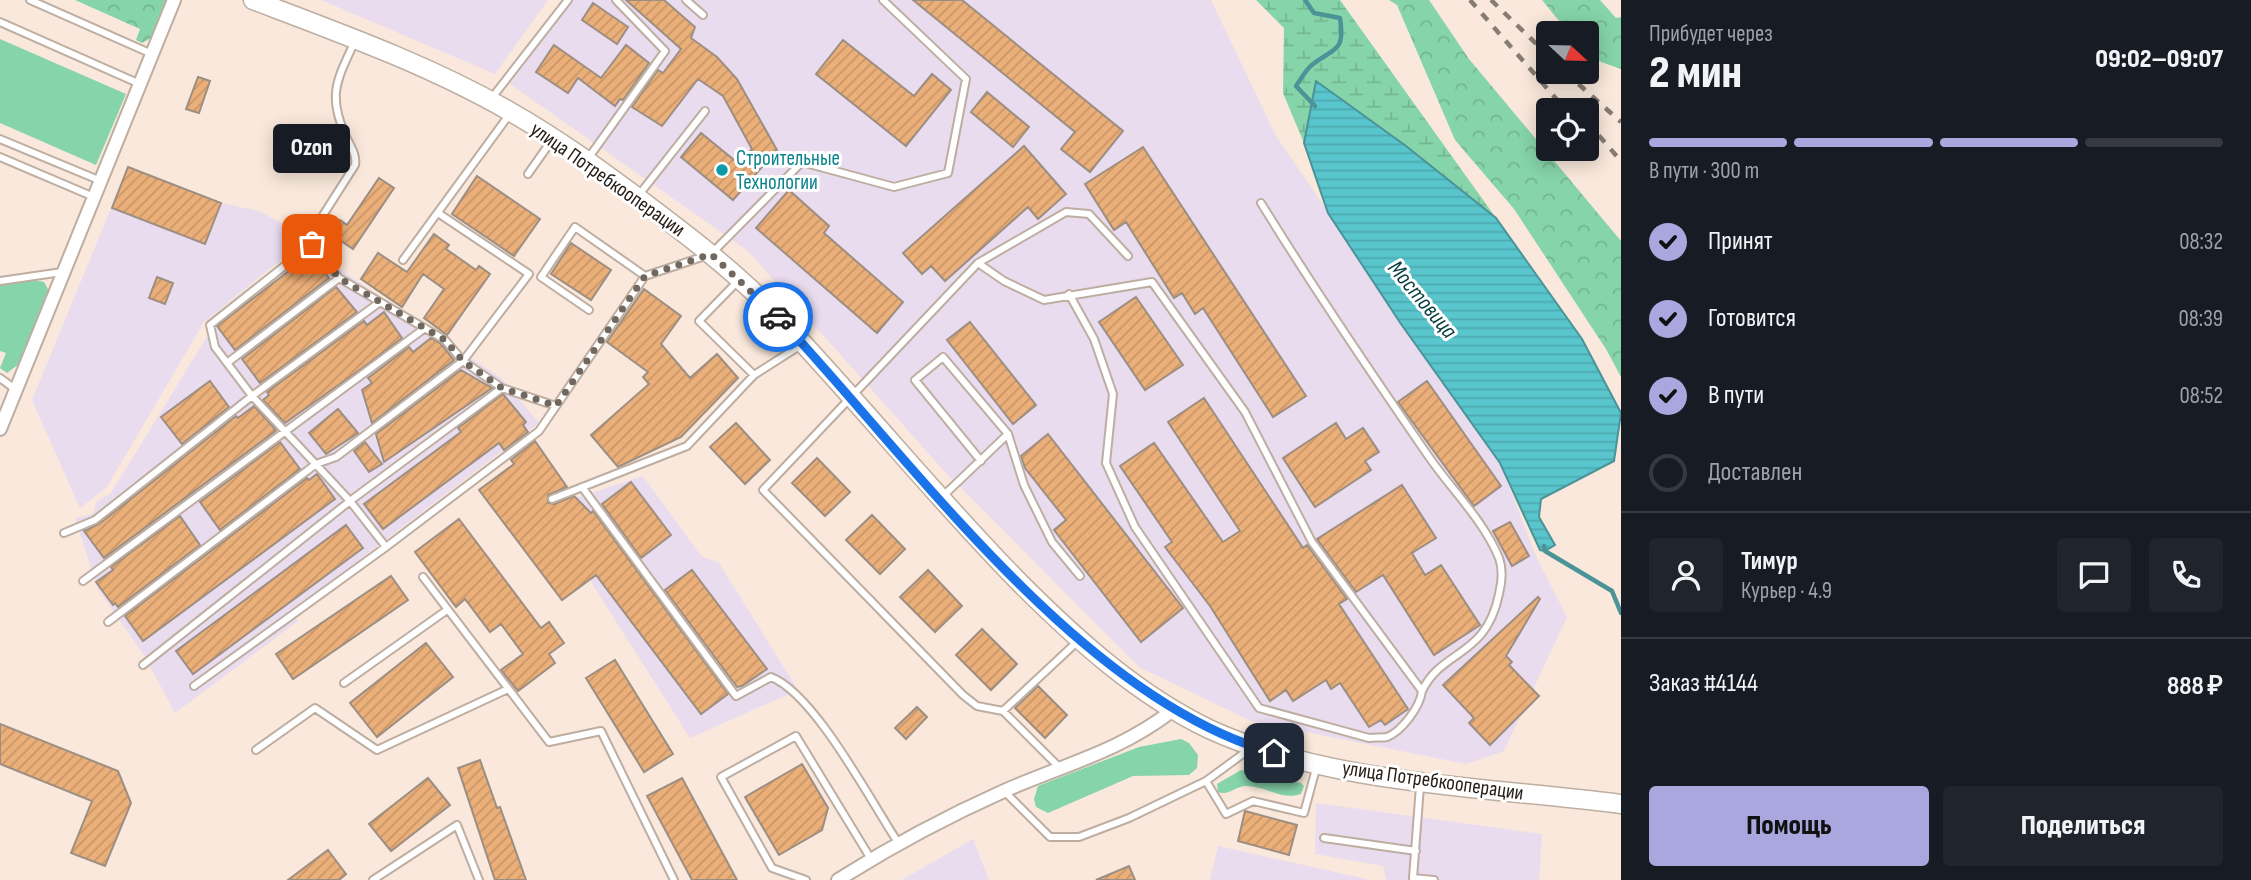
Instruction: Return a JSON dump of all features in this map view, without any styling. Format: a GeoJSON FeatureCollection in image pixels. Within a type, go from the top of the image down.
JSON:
{"type":"FeatureCollection","features":[{"type":"Feature","properties":{"kind":"main road","name":"улица Потребкооперации"},"geometry":{"type":"LineString","coordinates":[[253,0],[356,39],[511,112],[637,197],[711,254],[803,344],[941,498],[1028,590],[1080,639],[1173,710],[1252,747],[1317,765],[1621,804]]}},
{"type":"Feature","properties":{"kind":"street"},"geometry":{"type":"LineString","coordinates":[[0,427],[174,0]]}},
{"type":"Feature","properties":{"kind":"street"},"geometry":{"type":"LineString","coordinates":[[838,880],[871,859],[1004,791],[1127,742],[1173,710]]}},
{"type":"Feature","properties":{"kind":"lane"},"geometry":{"type":"LineString","coordinates":[[30,0],[152,54]]}},
{"type":"Feature","properties":{"kind":"lane"},"geometry":{"type":"LineString","coordinates":[[490,101],[568,0]]}},
{"type":"Feature","properties":{"kind":"lane"},"geometry":{"type":"LineString","coordinates":[[586,162],[665,51],[616,0]]}},
{"type":"Feature","properties":{"kind":"lane"},"geometry":{"type":"LineString","coordinates":[[686,0],[703,15]]}},
{"type":"Feature","properties":{"kind":"lane"},"geometry":{"type":"LineString","coordinates":[[194,686],[386,547],[539,431],[645,276],[711,254],[802,162],[894,187],[948,173],[966,79],[883,0]]}},
{"type":"Feature","properties":{"kind":"lane"},"geometry":{"type":"LineString","coordinates":[[0,22],[140,84]]}},
{"type":"Feature","properties":{"kind":"lane"},"geometry":{"type":"LineString","coordinates":[[320,220],[355,165],[356,158],[344,133],[334,94],[356,39]]}},
{"type":"Feature","properties":{"kind":"lane"},"geometry":{"type":"LineString","coordinates":[[637,197],[705,111]]}},
{"type":"Feature","properties":{"kind":"lane"},"geometry":{"type":"LineString","coordinates":[[403,260],[511,112]]}},
{"type":"Feature","properties":{"kind":"lane"},"geometry":{"type":"LineString","coordinates":[[528,174],[553,138]]}},
{"type":"Feature","properties":{"kind":"lane"},"geometry":{"type":"LineString","coordinates":[[0,139],[101,181]]}},
{"type":"Feature","properties":{"kind":"lane"},"geometry":{"type":"LineString","coordinates":[[0,157],[94,197]]}},
{"type":"Feature","properties":{"kind":"lane"},"geometry":{"type":"LineString","coordinates":[[1069,294],[1094,339],[1112,394],[1106,463],[1135,527],[1259,708],[1359,735],[1386,737],[1416,709],[1422,691],[1433,676],[1486,631],[1500,592],[1500,561],[1482,529],[1444,479],[1318,294],[1261,203]]}},
{"type":"Feature","properties":{"kind":"lane"},"geometry":{"type":"LineString","coordinates":[[1061,769],[1003,711],[977,706],[963,695],[763,490],[978,263],[1066,212],[1089,214],[1128,256]]}},
{"type":"Feature","properties":{"kind":"lane"},"geometry":{"type":"LineString","coordinates":[[108,622],[316,464],[336,457],[463,361],[529,274],[438,213]]}},
{"type":"Feature","properties":{"kind":"lane"},"geometry":{"type":"LineString","coordinates":[[589,310],[541,277],[575,227],[645,276]]}},
{"type":"Feature","properties":{"kind":"lane"},"geometry":{"type":"LineString","coordinates":[[386,547],[350,501],[252,396],[215,346],[210,325],[312,244],[339,278],[445,340],[463,361],[502,388],[556,406]]}},
{"type":"Feature","properties":{"kind":"lane"},"geometry":{"type":"LineString","coordinates":[[978,263],[1004,281],[1044,300],[1153,282],[1245,412],[1312,542],[1422,691]]}},
{"type":"Feature","properties":{"kind":"lane"},"geometry":{"type":"LineString","coordinates":[[0,281],[64,271]]}},
{"type":"Feature","properties":{"kind":"lane"},"geometry":{"type":"LineString","coordinates":[[227,363],[339,278]]}},
{"type":"Feature","properties":{"kind":"lane"},"geometry":{"type":"LineString","coordinates":[[740,280],[699,321],[754,375]]}},
{"type":"Feature","properties":{"kind":"lane"},"geometry":{"type":"LineString","coordinates":[[64,533],[95,520],[252,396],[380,302]]}},
{"type":"Feature","properties":{"kind":"lane"},"geometry":{"type":"LineString","coordinates":[[83,580],[425,328]]}},
{"type":"Feature","properties":{"kind":"lane"},"geometry":{"type":"LineString","coordinates":[[552,499],[687,446],[754,375],[803,344]]}},
{"type":"Feature","properties":{"kind":"lane"},"geometry":{"type":"LineString","coordinates":[[981,461],[915,380],[943,357],[1008,434],[1024,485],[1052,542],[1080,576]]}},
{"type":"Feature","properties":{"kind":"lane"},"geometry":{"type":"LineString","coordinates":[[0,378],[16,390]]}},
{"type":"Feature","properties":{"kind":"lane"},"geometry":{"type":"LineString","coordinates":[[143,665],[350,501],[502,388]]}},
{"type":"Feature","properties":{"kind":"lane"},"geometry":{"type":"LineString","coordinates":[[941,498],[1008,434]]}},
{"type":"Feature","properties":{"kind":"lane"},"geometry":{"type":"LineString","coordinates":[[582,488],[736,696],[771,677],[785,682],[813,712],[900,845]]}},
{"type":"Feature","properties":{"kind":"lane"},"geometry":{"type":"LineString","coordinates":[[423,577],[549,742],[601,731],[674,880]]}},
{"type":"Feature","properties":{"kind":"lane"},"geometry":{"type":"LineString","coordinates":[[344,683],[447,610]]}},
{"type":"Feature","properties":{"kind":"lane"},"geometry":{"type":"LineString","coordinates":[[1003,711],[1080,639]]}},
{"type":"Feature","properties":{"kind":"lane"},"geometry":{"type":"LineString","coordinates":[[256,750],[315,708],[377,750],[508,689]]}},
{"type":"Feature","properties":{"kind":"lane"},"geometry":{"type":"LineString","coordinates":[[806,880],[772,868],[721,778],[796,736],[871,859]]}},
{"type":"Feature","properties":{"kind":"lane"},"geometry":{"type":"LineString","coordinates":[[1004,791],[1050,837],[1079,837],[1129,818],[1206,781],[1252,747]]}},
{"type":"Feature","properties":{"kind":"lane"},"geometry":{"type":"LineString","coordinates":[[1206,781],[1226,814],[1253,801],[1304,813],[1317,765]]}},
{"type":"Feature","properties":{"kind":"lane"},"geometry":{"type":"LineString","coordinates":[[1421,780],[1413,878],[1434,880]]}},
{"type":"Feature","properties":{"kind":"lane"},"geometry":{"type":"LineString","coordinates":[[373,880],[457,825],[480,880]]}},
{"type":"Feature","properties":{"kind":"lane"},"geometry":{"type":"LineString","coordinates":[[1324,838],[1416,851]]}},
{"type":"Feature","properties":{"kind":"shaded area"},"geometry":{"type":"Polygon","coordinates":[[[321,0],[548,0],[495,74],[321,0]]]}},
{"type":"Feature","properties":{"kind":"shaded area"},"geometry":{"type":"Polygon","coordinates":[[[570,0],[1211,0],[1276,136],[1500,463],[1536,556],[1567,617],[1504,751],[1466,764],[1251,721],[1139,667],[946,473],[748,251],[510,84],[570,0]]]}},
{"type":"Feature","properties":{"kind":"shaded area"},"geometry":{"type":"Polygon","coordinates":[[[128,167],[221,203],[259,211],[308,238],[204,322],[107,487],[80,508],[32,400],[128,167]]]}},
{"type":"Feature","properties":{"kind":"shaded area"},"geometry":{"type":"Polygon","coordinates":[[[308,248],[501,378],[539,423],[292,611],[298,621],[175,713],[145,657],[98,589],[75,518],[93,514],[96,502],[111,493],[213,327],[308,248]]]}},
{"type":"Feature","properties":{"kind":"shaded area"},"geometry":{"type":"Polygon","coordinates":[[[643,476],[701,556],[719,563],[798,690],[690,738],[544,508],[643,476]]]}},
{"type":"Feature","properties":{"kind":"shaded area"},"geometry":{"type":"Polygon","coordinates":[[[1316,803],[1542,834],[1539,880],[1386,880],[1383,866],[1315,854],[1316,803]]]}},
{"type":"Feature","properties":{"kind":"shaded area"},"geometry":{"type":"Polygon","coordinates":[[[973,839],[989,880],[902,880],[973,839]]]}},
{"type":"Feature","properties":{"kind":"shaded area"},"geometry":{"type":"Polygon","coordinates":[[[1218,846],[1371,880],[1210,880],[1218,846]]]}},
{"type":"Feature","properties":{"kind":"green space"},"geometry":{"type":"Polygon","coordinates":[[[75,0],[168,0],[153,37],[142,43],[136,40],[140,29],[75,0]]]}},
{"type":"Feature","properties":{"kind":"green space"},"geometry":{"type":"Polygon","coordinates":[[[1256,0],[1340,0],[1496,218],[1406,146],[1316,82],[1304,143],[1283,93],[1284,28],[1256,0]]]}},
{"type":"Feature","properties":{"kind":"green space"},"geometry":{"type":"Polygon","coordinates":[[[1389,0],[1429,0],[1469,59],[1536,139],[1536,161],[1554,161],[1621,241],[1621,377],[1606,349],[1514,209],[1455,140],[1397,5],[1389,0]]]}},
{"type":"Feature","properties":{"kind":"green space"},"geometry":{"type":"Polygon","coordinates":[[[1542,0],[1600,0],[1616,18],[1621,17],[1621,69],[1600,61],[1600,21],[1559,21],[1542,0]]]}},
{"type":"Feature","properties":{"kind":"green space"},"geometry":{"type":"Polygon","coordinates":[[[0,39],[126,94],[96,165],[0,123],[0,39]]]}},
{"type":"Feature","properties":{"kind":"green space"},"geometry":{"type":"Polygon","coordinates":[[[33,280],[44,282],[49,291],[19,364],[7,373],[0,368],[6,353],[0,351],[0,285],[33,280]]]}},
{"type":"Feature","properties":{"kind":"green space"},"geometry":{"type":"Polygon","coordinates":[[[1181,739],[1189,743],[1198,755],[1197,768],[1189,775],[1133,776],[1048,813],[1036,807],[1034,799],[1038,786],[1139,747],[1181,739]]]}},
{"type":"Feature","properties":{"kind":"green space"},"geometry":{"type":"Polygon","coordinates":[[[1241,770],[1301,783],[1304,786],[1301,794],[1294,796],[1252,786],[1225,793],[1218,792],[1217,784],[1241,770]]]}},
{"type":"Feature","properties":{"kind":"water"},"geometry":{"type":"Polygon","coordinates":[[[1316,81],[1406,146],[1496,218],[1582,339],[1621,413],[1614,461],[1541,499],[1539,517],[1555,545],[1545,551],[1540,550],[1500,463],[1401,324],[1328,213],[1304,143],[1316,81]]]}},
{"type":"Feature","properties":{"kind":"building"},"geometry":{"type":"Polygon","coordinates":[[[626,0],[664,0],[695,27],[691,38],[717,57],[737,79],[777,150],[733,200],[681,157],[701,133],[739,164],[752,149],[723,96],[698,79],[662,126],[632,107],[658,70],[663,73],[681,49],[626,0]]]}},
{"type":"Feature","properties":{"kind":"building"},"geometry":{"type":"Polygon","coordinates":[[[913,0],[962,0],[1123,131],[1090,172],[1061,149],[1075,132],[913,0]]]}},
{"type":"Feature","properties":{"kind":"building"},"geometry":{"type":"Polygon","coordinates":[[[593,3],[628,27],[617,44],[582,20],[593,3]]]}},
{"type":"Feature","properties":{"kind":"building"},"geometry":{"type":"Polygon","coordinates":[[[843,40],[914,96],[932,74],[951,90],[906,146],[816,74],[843,40]]]}},
{"type":"Feature","properties":{"kind":"building"},"geometry":{"type":"Polygon","coordinates":[[[554,45],[601,78],[626,45],[649,63],[623,100],[620,99],[615,106],[578,78],[568,93],[536,72],[554,45]]]}},
{"type":"Feature","properties":{"kind":"building"},"geometry":{"type":"Polygon","coordinates":[[[198,77],[210,81],[199,113],[186,109],[198,77]]]}},
{"type":"Feature","properties":{"kind":"building"},"geometry":{"type":"Polygon","coordinates":[[[987,92],[1029,127],[1013,147],[971,112],[987,92]]]}},
{"type":"Feature","properties":{"kind":"building"},"geometry":{"type":"Polygon","coordinates":[[[1024,146],[1066,194],[1038,219],[1028,207],[945,281],[931,266],[922,274],[903,253],[1024,146]]]}},
{"type":"Feature","properties":{"kind":"building"},"geometry":{"type":"Polygon","coordinates":[[[1143,147],[1306,396],[1273,417],[1203,308],[1195,314],[1182,293],[1174,298],[1126,222],[1114,230],[1085,184],[1143,147]]]}},
{"type":"Feature","properties":{"kind":"building"},"geometry":{"type":"Polygon","coordinates":[[[128,167],[221,203],[205,244],[112,208],[128,167]]]}},
{"type":"Feature","properties":{"kind":"building"},"geometry":{"type":"Polygon","coordinates":[[[477,176],[540,219],[514,256],[452,214],[477,176]]]}},
{"type":"Feature","properties":{"kind":"building"},"geometry":{"type":"Polygon","coordinates":[[[379,178],[394,188],[353,249],[331,234],[340,220],[347,225],[379,178]]]}},
{"type":"Feature","properties":{"kind":"building"},"geometry":{"type":"Polygon","coordinates":[[[789,190],[829,226],[824,233],[903,302],[877,333],[756,228],[789,190]]]}},
{"type":"Feature","properties":{"kind":"building"},"geometry":{"type":"Polygon","coordinates":[[[434,234],[449,245],[446,249],[476,270],[479,266],[490,274],[447,335],[424,318],[444,289],[423,274],[402,307],[361,279],[378,253],[407,272],[434,234]]]}},
{"type":"Feature","properties":{"kind":"building"},"geometry":{"type":"Polygon","coordinates":[[[571,243],[611,270],[591,300],[551,274],[571,243]]]}},
{"type":"Feature","properties":{"kind":"building"},"geometry":{"type":"Polygon","coordinates":[[[311,254],[329,278],[235,350],[217,326],[311,254]]]}},
{"type":"Feature","properties":{"kind":"building"},"geometry":{"type":"Polygon","coordinates":[[[157,277],[173,283],[165,304],[149,298],[157,277]]]}},
{"type":"Feature","properties":{"kind":"building"},"geometry":{"type":"Polygon","coordinates":[[[336,287],[357,312],[260,383],[242,359],[336,287]]]}},
{"type":"Feature","properties":{"kind":"building"},"geometry":{"type":"Polygon","coordinates":[[[644,289],[681,316],[661,344],[690,378],[717,354],[738,378],[681,437],[618,467],[591,435],[649,384],[643,377],[648,372],[607,342],[644,289]]]}},
{"type":"Feature","properties":{"kind":"building"},"geometry":{"type":"Polygon","coordinates":[[[1136,297],[1183,365],[1145,390],[1099,322],[1136,297]]]}},
{"type":"Feature","properties":{"kind":"building"},"geometry":{"type":"Polygon","coordinates":[[[384,312],[402,338],[361,369],[285,423],[263,400],[269,395],[267,392],[364,321],[367,325],[384,312]]]}},
{"type":"Feature","properties":{"kind":"building"},"geometry":{"type":"Polygon","coordinates":[[[970,322],[1036,405],[1013,424],[947,340],[970,322]]]}},
{"type":"Feature","properties":{"kind":"building"},"geometry":{"type":"Polygon","coordinates":[[[431,338],[441,344],[454,360],[372,423],[362,390],[372,383],[368,378],[409,347],[413,352],[431,338]]]}},
{"type":"Feature","properties":{"kind":"building"},"geometry":{"type":"Polygon","coordinates":[[[461,370],[492,388],[384,462],[376,434],[461,370]]]}},
{"type":"Feature","properties":{"kind":"building"},"geometry":{"type":"Polygon","coordinates":[[[210,381],[229,407],[182,444],[161,417],[210,381]]]}},
{"type":"Feature","properties":{"kind":"building"},"geometry":{"type":"Polygon","coordinates":[[[1427,381],[1501,486],[1474,506],[1398,402],[1427,381]]]}},
{"type":"Feature","properties":{"kind":"building"},"geometry":{"type":"Polygon","coordinates":[[[503,394],[526,422],[523,425],[528,432],[504,450],[499,443],[383,529],[364,504],[461,432],[458,428],[503,394]]]}},
{"type":"Feature","properties":{"kind":"building"},"geometry":{"type":"Polygon","coordinates":[[[1204,398],[1303,548],[1307,545],[1347,599],[1339,604],[1408,709],[1385,725],[1381,720],[1369,727],[1340,683],[1331,689],[1326,680],[1293,701],[1286,690],[1270,701],[1210,606],[1165,547],[1172,542],[1120,466],[1154,443],[1223,542],[1240,531],[1168,422],[1204,398]]]}},
{"type":"Feature","properties":{"kind":"building"},"geometry":{"type":"Polygon","coordinates":[[[254,406],[276,430],[104,558],[84,531],[99,524],[236,416],[238,418],[254,406]]]}},
{"type":"Feature","properties":{"kind":"building"},"geometry":{"type":"Polygon","coordinates":[[[338,409],[358,433],[326,454],[309,433],[338,409]]]}},
{"type":"Feature","properties":{"kind":"building"},"geometry":{"type":"Polygon","coordinates":[[[736,423],[770,460],[745,484],[710,447],[736,423]]]}},
{"type":"Feature","properties":{"kind":"building"},"geometry":{"type":"Polygon","coordinates":[[[1336,423],[1346,439],[1363,428],[1379,452],[1365,461],[1371,470],[1315,507],[1283,458],[1336,423]]]}},
{"type":"Feature","properties":{"kind":"building"},"geometry":{"type":"Polygon","coordinates":[[[1048,434],[1183,608],[1141,642],[1054,530],[1066,520],[1025,468],[1021,456],[1048,434]]]}},
{"type":"Feature","properties":{"kind":"building"},"geometry":{"type":"Polygon","coordinates":[[[535,441],[567,487],[548,495],[548,503],[554,504],[574,496],[591,513],[593,511],[728,694],[701,714],[596,575],[562,600],[479,490],[514,464],[511,460],[535,441]]]}},
{"type":"Feature","properties":{"kind":"building"},"geometry":{"type":"Polygon","coordinates":[[[280,442],[300,469],[220,530],[200,502],[280,442]]]}},
{"type":"Feature","properties":{"kind":"building"},"geometry":{"type":"Polygon","coordinates":[[[365,442],[382,464],[369,472],[354,451],[365,442]]]}},
{"type":"Feature","properties":{"kind":"building"},"geometry":{"type":"Polygon","coordinates":[[[817,458],[850,492],[825,516],[792,483],[817,458]]]}},
{"type":"Feature","properties":{"kind":"building"},"geometry":{"type":"Polygon","coordinates":[[[317,474],[335,499],[143,641],[125,616],[307,478],[309,480],[317,474]]]}},
{"type":"Feature","properties":{"kind":"building"},"geometry":{"type":"Polygon","coordinates":[[[631,482],[671,535],[641,558],[602,504],[631,482]]]}},
{"type":"Feature","properties":{"kind":"building"},"geometry":{"type":"Polygon","coordinates":[[[1402,485],[1436,538],[1412,553],[1425,575],[1441,565],[1480,625],[1434,655],[1383,575],[1356,592],[1317,539],[1402,485]]]}},
{"type":"Feature","properties":{"kind":"building"},"geometry":{"type":"Polygon","coordinates":[[[872,515],[905,549],[880,574],[846,540],[872,515]]]}},
{"type":"Feature","properties":{"kind":"building"},"geometry":{"type":"Polygon","coordinates":[[[180,516],[200,545],[118,607],[115,603],[113,605],[96,582],[113,570],[111,567],[180,516]]]}},
{"type":"Feature","properties":{"kind":"building"},"geometry":{"type":"Polygon","coordinates":[[[459,519],[541,628],[549,622],[564,643],[549,654],[555,663],[518,691],[501,670],[523,654],[501,624],[490,632],[465,599],[456,607],[415,552],[459,519]]]}},
{"type":"Feature","properties":{"kind":"building"},"geometry":{"type":"Polygon","coordinates":[[[1510,522],[1529,556],[1512,566],[1493,531],[1510,522]]]}},
{"type":"Feature","properties":{"kind":"building"},"geometry":{"type":"Polygon","coordinates":[[[346,525],[363,548],[193,674],[176,651],[346,525]]]}},
{"type":"Feature","properties":{"kind":"building"},"geometry":{"type":"Polygon","coordinates":[[[692,570],[767,669],[742,686],[737,687],[665,590],[692,570]]]}},
{"type":"Feature","properties":{"kind":"building"},"geometry":{"type":"Polygon","coordinates":[[[928,570],[962,606],[935,632],[900,597],[928,570]]]}},
{"type":"Feature","properties":{"kind":"building"},"geometry":{"type":"Polygon","coordinates":[[[391,576],[408,600],[293,679],[276,654],[391,576]]]}},
{"type":"Feature","properties":{"kind":"building"},"geometry":{"type":"Polygon","coordinates":[[[1538,597],[1540,599],[1506,656],[1512,662],[1509,665],[1539,696],[1490,745],[1469,723],[1474,718],[1443,685],[1538,597]]]}},
{"type":"Feature","properties":{"kind":"building"},"geometry":{"type":"Polygon","coordinates":[[[982,629],[1017,664],[991,690],[956,655],[982,629]]]}},
{"type":"Feature","properties":{"kind":"building"},"geometry":{"type":"Polygon","coordinates":[[[426,643],[453,677],[377,737],[350,703],[426,643]]]}},
{"type":"Feature","properties":{"kind":"building"},"geometry":{"type":"Polygon","coordinates":[[[615,660],[673,754],[644,772],[586,678],[615,660]]]}},
{"type":"Feature","properties":{"kind":"building"},"geometry":{"type":"Polygon","coordinates":[[[1038,686],[1067,715],[1045,738],[1015,708],[1038,686]]]}},
{"type":"Feature","properties":{"kind":"building"},"geometry":{"type":"Polygon","coordinates":[[[917,707],[927,717],[906,739],[895,728],[917,707]]]}},
{"type":"Feature","properties":{"kind":"building"},"geometry":{"type":"Polygon","coordinates":[[[0,724],[118,771],[131,803],[105,866],[71,853],[92,801],[0,764],[0,724]]]}},
{"type":"Feature","properties":{"kind":"building"},"geometry":{"type":"Polygon","coordinates":[[[480,760],[526,880],[495,880],[458,768],[480,760]]]}},
{"type":"Feature","properties":{"kind":"building"},"geometry":{"type":"Polygon","coordinates":[[[802,764],[828,808],[822,830],[779,855],[745,797],[802,764]]]}},
{"type":"Feature","properties":{"kind":"building"},"geometry":{"type":"Polygon","coordinates":[[[428,778],[450,805],[391,851],[369,824],[428,778]]]}},
{"type":"Feature","properties":{"kind":"building"},"geometry":{"type":"Polygon","coordinates":[[[682,778],[737,880],[692,880],[647,796],[682,778]]]}},
{"type":"Feature","properties":{"kind":"building"},"geometry":{"type":"Polygon","coordinates":[[[1245,811],[1297,825],[1289,855],[1238,841],[1245,811]]]}},
{"type":"Feature","properties":{"kind":"building"},"geometry":{"type":"Polygon","coordinates":[[[328,850],[346,874],[339,880],[288,880],[328,850]]]}},
{"type":"Feature","properties":{"kind":"building"},"geometry":{"type":"Polygon","coordinates":[[[1129,866],[1135,880],[1096,880],[1129,866]]]}},
{"type":"Feature","properties":{"kind":"waterway","name":"Мостовица"},"geometry":{"type":"LineString","coordinates":[[1305,0],[1314,13],[1340,18],[1340,43],[1310,66],[1296,86],[1315,106]]}},
{"type":"Feature","properties":{"kind":"waterway","name":"Мостовица"},"geometry":{"type":"LineString","coordinates":[[1544,546],[1545,551],[1612,591],[1621,613]]}},
{"type":"Feature","properties":{"kind":"railway"},"geometry":{"type":"LineString","coordinates":[[1470,0],[1556,98]]}},
{"type":"Feature","properties":{"kind":"railway"},"geometry":{"type":"LineString","coordinates":[[1491,0],[1536,43]]}},
{"type":"Feature","properties":{"kind":"railway"},"geometry":{"type":"LineString","coordinates":[[1578,84],[1621,122]]}},
{"type":"Feature","properties":{"kind":"railway"},"geometry":{"type":"LineString","coordinates":[[1599,136],[1621,161]]}},
{"type":"Feature","properties":{"kind":"way so far"},"geometry":{"type":"LineString","coordinates":[[312,244],[339,278],[445,340],[463,361],[502,388],[556,406],[645,276],[711,254],[778,317]]}},
{"type":"Feature","properties":{"kind":"place","name":"Строительные Технологии"},"geometry":{"type":"Point","coordinates":[722,170]}},
{"type":"Feature","properties":{"kind":"place","name":"Ozon"},"geometry":{"type":"Point","coordinates":[312,244]}},
{"type":"Feature","properties":{"kind":"route"},"geometry":{"type":"LineString","coordinates":[[778,317],[998,560],[1093,651],[1173,710],[1209,729],[1274,753]]}}]}
